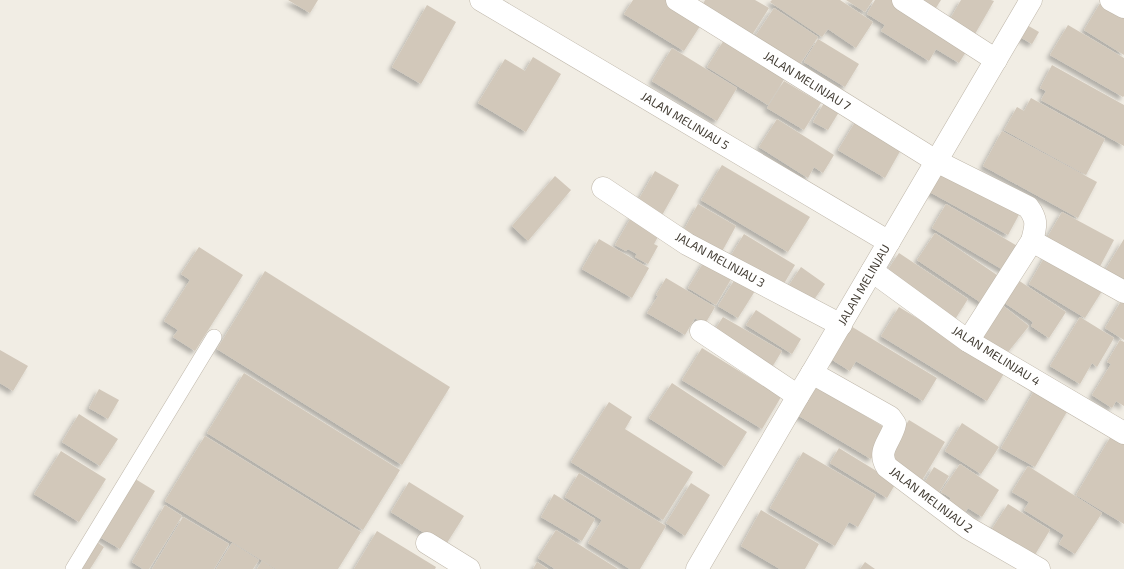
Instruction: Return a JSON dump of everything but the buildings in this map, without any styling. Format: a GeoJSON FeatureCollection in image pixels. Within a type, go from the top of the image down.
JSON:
{"type":"FeatureCollection","features":[{"type":"Feature","properties":{"kind":"street","name":"JALAN MELINJAU 5"},"geometry":{"type":"LineString","coordinates":[[480,0],[889,242]]}},
{"type":"Feature","properties":{"kind":"street","name":"JALAN MELINJAU 7"},"geometry":{"type":"LineString","coordinates":[[678,0],[936,161],[1028,207],[1034,214],[1036,225],[1032,242]]}},
{"type":"Feature","properties":{"kind":"street"},"geometry":{"type":"LineString","coordinates":[[903,0],[996,60]]}},
{"type":"Feature","properties":{"kind":"street","name":"JALAN MELINJAU"},"geometry":{"type":"LineString","coordinates":[[697,569],[1031,0]]}},
{"type":"Feature","properties":{"kind":"street"},"geometry":{"type":"LineString","coordinates":[[1111,0],[1124,7]]}},
{"type":"Feature","properties":{"kind":"street","name":"JALAN MELINJAU 3"},"geometry":{"type":"LineString","coordinates":[[603,188],[686,244],[840,325]]}},
{"type":"Feature","properties":{"kind":"street"},"geometry":{"type":"LineString","coordinates":[[968,341],[1032,242],[1124,292]]}},
{"type":"Feature","properties":{"kind":"street","name":"JALAN MELINJAU 4"},"geometry":{"type":"LineString","coordinates":[[872,271],[968,341],[1124,434]]}},
{"type":"Feature","properties":{"kind":"street"},"geometry":{"type":"LineString","coordinates":[[701,331],[798,396]]}},
{"type":"Feature","properties":{"kind":"street","name":"JALAN MELINJAU 2"},"geometry":{"type":"LineString","coordinates":[[812,373],[890,417],[895,424],[894,430],[882,453],[883,461],[887,467],[968,528],[1039,569]]}},
{"type":"Feature","properties":{"kind":"street"},"geometry":{"type":"LineString","coordinates":[[427,543],[469,569]]}},
{"type":"Feature","properties":{"kind":"lane"},"geometry":{"type":"LineString","coordinates":[[73,569],[214,337]]}}]}
